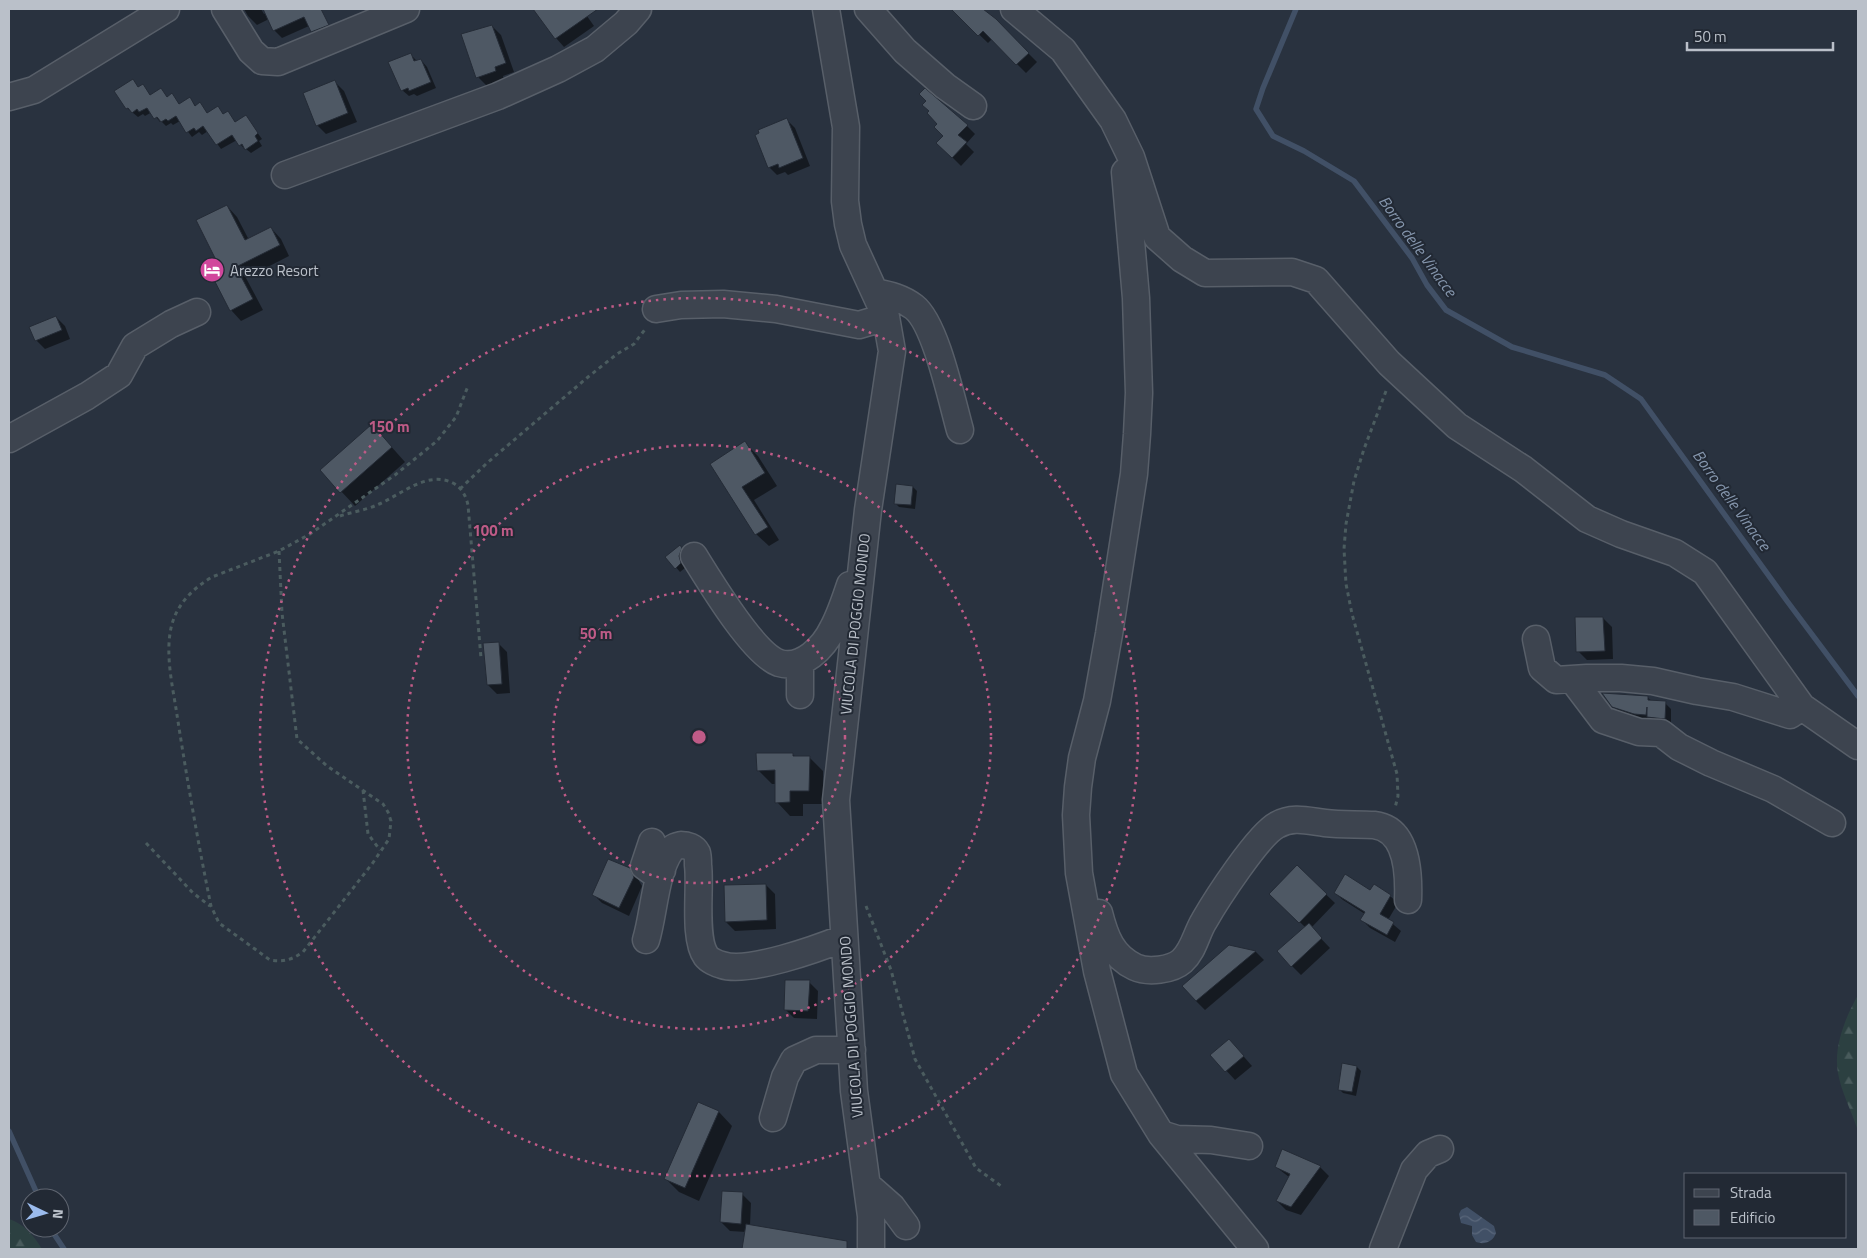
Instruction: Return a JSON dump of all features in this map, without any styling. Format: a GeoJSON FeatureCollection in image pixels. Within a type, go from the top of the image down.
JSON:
{"type":"FeatureCollection","features":[{"type":"Feature","properties":{"kind":"street"},"geometry":{"type":"LineString","coordinates":[[9,97],[34,90],[166,9]]}},
{"type":"Feature","properties":{"kind":"street"},"geometry":{"type":"LineString","coordinates":[[225,9],[251,50],[262,62],[278,62],[406,9]]}},
{"type":"Feature","properties":{"kind":"street"},"geometry":{"type":"LineString","coordinates":[[285,175],[498,96],[558,69],[595,50],[638,9]]}},
{"type":"Feature","properties":{"kind":"street","name":"VIUCOLA DI POGGIO MONDO"},"geometry":{"type":"LineString","coordinates":[[826,9],[846,128],[845,201],[848,224],[853,245],[886,317],[892,351],[866,527],[836,800],[854,1091],[871,1216],[871,1249]]}},
{"type":"Feature","properties":{"kind":"street"},"geometry":{"type":"LineString","coordinates":[[868,9],[905,51],[945,86],[973,106]]}},
{"type":"Feature","properties":{"kind":"street"},"geometry":{"type":"LineString","coordinates":[[1014,9],[1063,50],[1113,120],[1131,157],[1157,237],[1182,259],[1205,273],[1292,272],[1316,280],[1389,363],[1457,426],[1523,469],[1587,519],[1621,534],[1675,553],[1705,572],[1802,707],[1858,746]]}},
{"type":"Feature","properties":{"kind":"street"},"geometry":{"type":"LineString","coordinates":[[1123,139],[1136,307],[1139,385],[1137,434],[1134,474],[1109,634],[1097,701],[1082,758],[1078,787],[1076,815],[1079,873],[1097,971],[1124,1074],[1161,1134],[1255,1249]]}},
{"type":"Feature","properties":{"kind":"street"},"geometry":{"type":"LineString","coordinates":[[875,292],[899,297],[916,308],[932,334],[960,430]]}},
{"type":"Feature","properties":{"kind":"street"},"geometry":{"type":"LineString","coordinates":[[656,309],[681,305],[724,304],[776,309],[859,325],[886,317]]}},
{"type":"Feature","properties":{"kind":"street"},"geometry":{"type":"LineString","coordinates":[[9,438],[86,396],[119,375],[135,346],[171,324],[197,312]]}},
{"type":"Feature","properties":{"kind":"street"},"geometry":{"type":"LineString","coordinates":[[694,556],[722,601],[758,647],[778,663],[794,665],[816,651],[826,641],[833,628],[853,576],[866,527]]}},
{"type":"Feature","properties":{"kind":"street"},"geometry":{"type":"LineString","coordinates":[[1536,639],[1542,668],[1556,680],[1621,678],[1653,681],[1697,691],[1733,696],[1790,715],[1802,707]]}},
{"type":"Feature","properties":{"kind":"street"},"geometry":{"type":"LineString","coordinates":[[800,662],[800,695]]}},
{"type":"Feature","properties":{"kind":"street"},"geometry":{"type":"LineString","coordinates":[[1572,679],[1603,720],[1639,732],[1661,733],[1679,747],[1711,763],[1773,789],[1832,823]]}},
{"type":"Feature","properties":{"kind":"street"},"geometry":{"type":"LineString","coordinates":[[1078,787],[1088,862],[1103,930],[1112,949],[1119,957],[1139,969],[1158,970],[1171,967],[1182,961],[1193,947],[1203,922],[1261,838],[1277,825],[1286,821],[1301,820],[1378,826],[1387,830],[1395,836],[1404,853],[1408,900]]}},
{"type":"Feature","properties":{"kind":"street"},"geometry":{"type":"LineString","coordinates":[[652,842],[644,866],[651,871],[662,870]]}},
{"type":"Feature","properties":{"kind":"street"},"geometry":{"type":"LineString","coordinates":[[646,940],[658,879],[671,850],[676,846],[686,845],[697,854],[699,923],[706,956],[722,965],[736,968],[785,959],[844,938]]}},
{"type":"Feature","properties":{"kind":"street"},"geometry":{"type":"LineString","coordinates":[[773,1118],[785,1076],[794,1060],[816,1050],[852,1050]]}},
{"type":"Feature","properties":{"kind":"street"},"geometry":{"type":"LineString","coordinates":[[1161,1134],[1177,1139],[1211,1140],[1249,1146]]}},
{"type":"Feature","properties":{"kind":"street"},"geometry":{"type":"LineString","coordinates":[[1384,1249],[1414,1170],[1428,1154],[1440,1149]]}},
{"type":"Feature","properties":{"kind":"street"},"geometry":{"type":"LineString","coordinates":[[867,1185],[892,1207],[906,1226]]}},
{"type":"Feature","properties":{"kind":"path"},"geometry":{"type":"LineString","coordinates":[[460,489],[487,463],[588,377],[617,354],[634,344],[645,331],[656,309]]}},
{"type":"Feature","properties":{"kind":"path"},"geometry":{"type":"LineString","coordinates":[[1387,830],[1398,796],[1397,774],[1352,614],[1346,584],[1344,549],[1346,524],[1354,481],[1364,449],[1383,401],[1388,380],[1389,363]]}},
{"type":"Feature","properties":{"kind":"path"},"geometry":{"type":"LineString","coordinates":[[279,551],[282,613],[297,739],[327,766],[383,804],[388,812],[391,830],[389,839],[372,864],[303,952],[287,960],[270,960],[219,923],[210,906],[171,673],[169,641],[171,627],[183,601],[202,583],[212,577],[279,551],[310,534],[395,475],[436,441],[456,417],[468,386]]}},
{"type":"Feature","properties":{"kind":"path"},"geometry":{"type":"LineString","coordinates":[[337,517],[376,505],[427,480],[444,479],[460,489],[467,499],[468,505],[481,658]]}},
{"type":"Feature","properties":{"kind":"path"},"geometry":{"type":"LineString","coordinates":[[363,790],[368,834],[380,850]]}},
{"type":"Feature","properties":{"kind":"path"},"geometry":{"type":"LineString","coordinates":[[146,843],[194,893],[210,906]]}},
{"type":"Feature","properties":{"kind":"path"},"geometry":{"type":"LineString","coordinates":[[864,901],[891,970],[916,1059],[976,1168],[1001,1186]]}},
{"type":"Feature","properties":{"kind":"green space"},"geometry":{"type":"Polygon","coordinates":[[[1858,995],[1858,1137],[1857,1128],[1839,1080],[1837,1053],[1849,1012],[1858,995]]]}},
{"type":"Feature","properties":{"kind":"green space"},"geometry":{"type":"Polygon","coordinates":[[[9,1219],[20,1225],[20,1238],[34,1238],[42,1249],[9,1249],[9,1219]]]}},
{"type":"Feature","properties":{"kind":"water"},"geometry":{"type":"Polygon","coordinates":[[[1467,1207],[1494,1226],[1496,1233],[1490,1241],[1485,1243],[1476,1242],[1472,1235],[1472,1226],[1461,1223],[1459,1214],[1461,1210],[1467,1207]]]}},
{"type":"Feature","properties":{"kind":"building"},"geometry":{"type":"Polygon","coordinates":[[[263,9],[321,9],[329,25],[311,32],[304,17],[273,31],[263,9]]]}},
{"type":"Feature","properties":{"kind":"building"},"geometry":{"type":"Polygon","coordinates":[[[533,9],[598,9],[555,39],[533,9]]]}},
{"type":"Feature","properties":{"kind":"building"},"geometry":{"type":"Polygon","coordinates":[[[951,9],[983,9],[996,19],[1029,53],[1016,65],[983,31],[978,36],[951,9]]]}},
{"type":"Feature","properties":{"kind":"building"},"geometry":{"type":"Polygon","coordinates":[[[492,25],[506,63],[495,67],[496,71],[476,78],[461,34],[492,25]]]}},
{"type":"Feature","properties":{"kind":"building"},"geometry":{"type":"Polygon","coordinates":[[[411,53],[414,61],[421,59],[431,82],[409,91],[408,88],[401,91],[388,62],[411,53]]]}},
{"type":"Feature","properties":{"kind":"building"},"geometry":{"type":"Polygon","coordinates":[[[133,79],[138,87],[143,84],[150,95],[161,88],[167,97],[172,93],[179,104],[190,97],[195,106],[200,102],[207,113],[218,106],[223,114],[228,111],[235,122],[246,115],[258,133],[255,136],[258,141],[245,150],[242,144],[239,146],[232,135],[216,145],[203,126],[196,131],[194,128],[186,133],[176,116],[168,121],[166,119],[161,122],[157,117],[154,119],[147,108],[139,112],[137,109],[132,113],[128,108],[126,109],[114,91],[133,79]]]}},
{"type":"Feature","properties":{"kind":"building"},"geometry":{"type":"Polygon","coordinates":[[[335,80],[348,113],[316,126],[303,93],[335,80]]]}},
{"type":"Feature","properties":{"kind":"building"},"geometry":{"type":"Polygon","coordinates":[[[925,88],[968,125],[958,135],[967,142],[952,158],[936,143],[943,136],[934,127],[937,124],[927,113],[929,111],[922,105],[926,101],[919,94],[925,88]]]}},
{"type":"Feature","properties":{"kind":"building"},"geometry":{"type":"Polygon","coordinates":[[[787,118],[803,158],[779,168],[778,164],[768,168],[755,135],[759,133],[758,130],[787,118]]]}},
{"type":"Feature","properties":{"kind":"building"},"geometry":{"type":"Polygon","coordinates":[[[227,205],[245,240],[271,227],[280,245],[236,267],[253,299],[230,311],[209,270],[219,266],[196,220],[227,205]]]}},
{"type":"Feature","properties":{"kind":"building"},"geometry":{"type":"Polygon","coordinates":[[[56,316],[62,330],[35,341],[29,327],[56,316]]]}},
{"type":"Feature","properties":{"kind":"building"},"geometry":{"type":"Polygon","coordinates":[[[372,424],[392,447],[340,493],[320,470],[372,424]]]}},
{"type":"Feature","properties":{"kind":"building"},"geometry":{"type":"Polygon","coordinates":[[[745,441],[765,473],[742,487],[768,527],[755,535],[710,464],[745,441]]]}},
{"type":"Feature","properties":{"kind":"building"},"geometry":{"type":"Polygon","coordinates":[[[896,484],[913,486],[911,505],[894,504],[896,484]]]}},
{"type":"Feature","properties":{"kind":"building"},"geometry":{"type":"Polygon","coordinates":[[[680,545],[682,548],[679,556],[681,563],[675,569],[665,557],[680,545]]]}},
{"type":"Feature","properties":{"kind":"building"},"geometry":{"type":"Polygon","coordinates":[[[1575,617],[1603,617],[1605,651],[1576,652],[1575,617]]]}},
{"type":"Feature","properties":{"kind":"building"},"geometry":{"type":"Polygon","coordinates":[[[499,642],[502,684],[487,685],[483,643],[499,642]]]}},
{"type":"Feature","properties":{"kind":"building"},"geometry":{"type":"Polygon","coordinates":[[[1602,693],[1648,696],[1648,700],[1666,701],[1665,719],[1647,717],[1647,707],[1646,715],[1634,714],[1612,707],[1602,693]]]}},
{"type":"Feature","properties":{"kind":"building"},"geometry":{"type":"Polygon","coordinates":[[[756,753],[793,753],[793,756],[810,756],[809,791],[790,791],[790,802],[775,803],[775,770],[757,771],[756,753]]]}},
{"type":"Feature","properties":{"kind":"building"},"geometry":{"type":"Polygon","coordinates":[[[608,859],[630,868],[634,877],[619,908],[592,895],[608,859]]]}},
{"type":"Feature","properties":{"kind":"building"},"geometry":{"type":"Polygon","coordinates":[[[1297,865],[1327,894],[1299,923],[1269,894],[1297,865]]]}},
{"type":"Feature","properties":{"kind":"building"},"geometry":{"type":"Polygon","coordinates":[[[1345,874],[1370,890],[1374,884],[1391,895],[1380,914],[1394,922],[1387,935],[1360,920],[1365,912],[1334,893],[1345,874]]]}},
{"type":"Feature","properties":{"kind":"building"},"geometry":{"type":"Polygon","coordinates":[[[766,884],[767,920],[725,922],[724,885],[766,884]]]}},
{"type":"Feature","properties":{"kind":"building"},"geometry":{"type":"Polygon","coordinates":[[[1309,923],[1322,938],[1291,967],[1277,951],[1309,923]]]}},
{"type":"Feature","properties":{"kind":"building"},"geometry":{"type":"Polygon","coordinates":[[[1229,945],[1256,951],[1196,1001],[1182,986],[1229,945]]]}},
{"type":"Feature","properties":{"kind":"building"},"geometry":{"type":"Polygon","coordinates":[[[785,980],[810,980],[808,1011],[784,1010],[785,980]]]}},
{"type":"Feature","properties":{"kind":"building"},"geometry":{"type":"Polygon","coordinates":[[[1229,1039],[1244,1056],[1225,1072],[1210,1055],[1229,1039]]]}},
{"type":"Feature","properties":{"kind":"building"},"geometry":{"type":"Polygon","coordinates":[[[1342,1063],[1357,1066],[1352,1092],[1338,1090],[1342,1063]]]}},
{"type":"Feature","properties":{"kind":"building"},"geometry":{"type":"Polygon","coordinates":[[[698,1102],[719,1111],[685,1188],[664,1179],[698,1102]]]}},
{"type":"Feature","properties":{"kind":"building"},"geometry":{"type":"Polygon","coordinates":[[[1282,1149],[1321,1166],[1291,1207],[1276,1201],[1290,1174],[1275,1167],[1282,1149]]]}},
{"type":"Feature","properties":{"kind":"building"},"geometry":{"type":"Polygon","coordinates":[[[722,1191],[743,1192],[741,1224],[720,1222],[722,1191]]]}},
{"type":"Feature","properties":{"kind":"building"},"geometry":{"type":"Polygon","coordinates":[[[746,1224],[847,1241],[847,1249],[742,1249],[746,1224]]]}},
{"type":"Feature","properties":{"kind":"waterway","name":"Borro delle Vinacce"},"geometry":{"type":"LineString","coordinates":[[1296,9],[1256,109],[1273,136],[1304,151],[1354,181],[1412,258],[1427,285],[1446,310],[1512,347],[1605,375],[1641,399],[1858,696]]}},
{"type":"Feature","properties":{"kind":"waterway"},"geometry":{"type":"LineString","coordinates":[[9,1131],[35,1188]]}},
{"type":"Feature","properties":{"kind":"waterway"},"geometry":{"type":"LineString","coordinates":[[57,1238],[64,1249]]}},
{"type":"Feature","properties":{"kind":"place","name":"Arezzo Resort"},"geometry":{"type":"Point","coordinates":[212,270]}}]}
